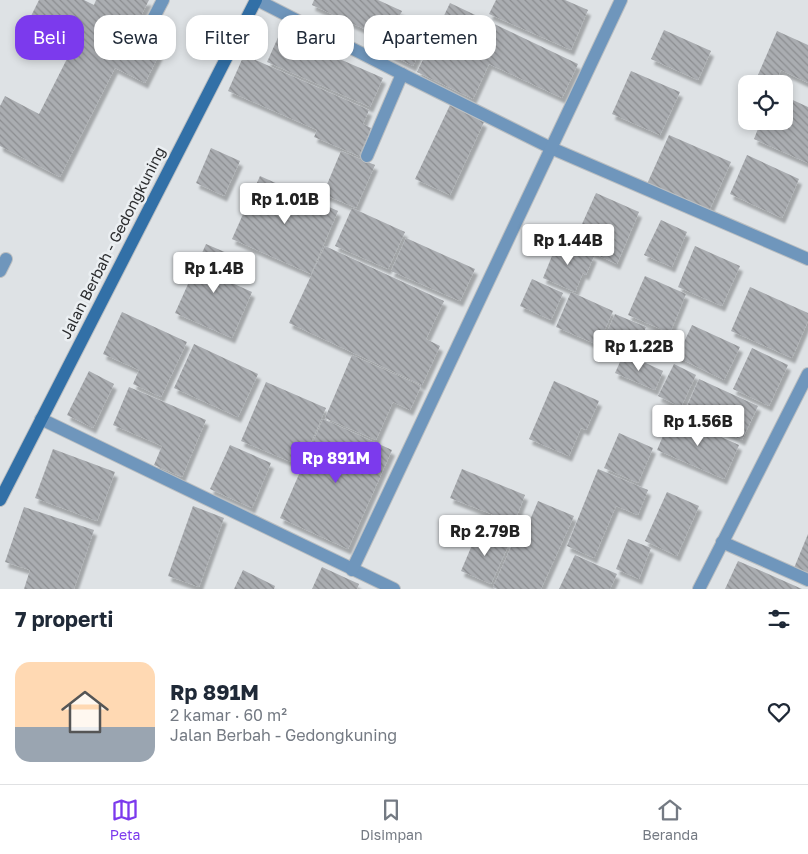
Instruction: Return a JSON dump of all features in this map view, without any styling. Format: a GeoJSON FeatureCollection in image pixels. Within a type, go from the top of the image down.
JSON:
{"type":"FeatureCollection","features":[{"type":"Feature","properties":{"kind":"main road","name":"Jalan Berbah - Gedongkuning"},"geometry":{"type":"LineString","coordinates":[[0,500],[257,0]]}},
{"type":"Feature","properties":{"kind":"street"},"geometry":{"type":"LineString","coordinates":[[155,15],[163,0]]}},
{"type":"Feature","properties":{"kind":"street"},"geometry":{"type":"LineString","coordinates":[[257,0],[551,148],[808,259]]}},
{"type":"Feature","properties":{"kind":"street"},"geometry":{"type":"LineString","coordinates":[[352,570],[621,0]]}},
{"type":"Feature","properties":{"kind":"street"},"geometry":{"type":"LineString","coordinates":[[367,156],[402,74]]}},
{"type":"Feature","properties":{"kind":"street"},"geometry":{"type":"LineString","coordinates":[[699,589],[808,374]]}},
{"type":"Feature","properties":{"kind":"street"},"geometry":{"type":"LineString","coordinates":[[41,419],[394,589]]}},
{"type":"Feature","properties":{"kind":"street"},"geometry":{"type":"LineString","coordinates":[[722,542],[808,580]]}},
{"type":"Feature","properties":{"kind":"building"},"geometry":{"type":"Polygon","coordinates":[[[39,0],[84,0],[94,5],[96,0],[149,0],[142,15],[94,15],[94,60],[156,60],[145,83],[115,68],[60,177],[0,146],[0,106],[5,96],[39,114],[66,60],[84,60],[84,15],[32,15],[39,0]]]}},
{"type":"Feature","properties":{"kind":"building"},"geometry":{"type":"Polygon","coordinates":[[[314,0],[378,0],[402,11],[400,15],[364,15],[364,29],[354,24],[354,15],[334,15],[312,5],[314,0]]]}},
{"type":"Feature","properties":{"kind":"building"},"geometry":{"type":"Polygon","coordinates":[[[496,0],[565,0],[588,10],[571,50],[496,17],[496,15],[489,14],[496,0]]]}},
{"type":"Feature","properties":{"kind":"building"},"geometry":{"type":"Polygon","coordinates":[[[450,3],[475,15],[444,15],[450,3]]]}},
{"type":"Feature","properties":{"kind":"building"},"geometry":{"type":"Polygon","coordinates":[[[496,25],[578,64],[562,98],[489,64],[473,99],[417,72],[423,60],[496,60],[496,25]]]}},
{"type":"Feature","properties":{"kind":"building"},"geometry":{"type":"Polygon","coordinates":[[[664,30],[711,51],[698,80],[651,59],[664,30]]]}},
{"type":"Feature","properties":{"kind":"building"},"geometry":{"type":"Polygon","coordinates":[[[777,31],[808,45],[808,83],[781,70],[779,75],[758,75],[777,31]]]}},
{"type":"Feature","properties":{"kind":"building"},"geometry":{"type":"Polygon","coordinates":[[[278,37],[278,60],[342,60],[383,78],[370,107],[267,62],[278,37]]]}},
{"type":"Feature","properties":{"kind":"building"},"geometry":{"type":"Polygon","coordinates":[[[242,60],[255,60],[369,110],[363,124],[371,128],[359,156],[314,137],[317,130],[228,91],[242,60]]]}},
{"type":"Feature","properties":{"kind":"building"},"geometry":{"type":"Polygon","coordinates":[[[401,60],[416,60],[413,66],[401,60]]]}},
{"type":"Feature","properties":{"kind":"building"},"geometry":{"type":"Polygon","coordinates":[[[631,71],[680,92],[660,135],[612,114],[631,71]]]}},
{"type":"Feature","properties":{"kind":"building"},"geometry":{"type":"Polygon","coordinates":[[[793,100],[808,107],[808,163],[754,139],[758,130],[793,130],[793,100]]]}},
{"type":"Feature","properties":{"kind":"building"},"geometry":{"type":"Polygon","coordinates":[[[450,105],[484,122],[450,195],[415,179],[450,105]]]}},
{"type":"Feature","properties":{"kind":"building"},"geometry":{"type":"Polygon","coordinates":[[[669,135],[731,162],[709,211],[647,184],[669,135]]]}},
{"type":"Feature","properties":{"kind":"building"},"geometry":{"type":"Polygon","coordinates":[[[211,148],[240,161],[224,196],[196,183],[211,148]]]}},
{"type":"Feature","properties":{"kind":"building"},"geometry":{"type":"Polygon","coordinates":[[[341,151],[375,165],[356,208],[323,194],[341,151]]]}},
{"type":"Feature","properties":{"kind":"building"},"geometry":{"type":"Polygon","coordinates":[[[747,155],[799,179],[782,218],[730,194],[747,155]]]}},
{"type":"Feature","properties":{"kind":"building"},"geometry":{"type":"Polygon","coordinates":[[[260,176],[338,211],[311,274],[232,239],[260,176]]]}},
{"type":"Feature","properties":{"kind":"building"},"geometry":{"type":"Polygon","coordinates":[[[596,193],[639,212],[617,264],[573,244],[596,193]]]}},
{"type":"Feature","properties":{"kind":"building"},"geometry":{"type":"Polygon","coordinates":[[[352,208],[405,232],[388,269],[335,246],[352,208]]]}},
{"type":"Feature","properties":{"kind":"building"},"geometry":{"type":"Polygon","coordinates":[[[661,220],[687,232],[672,267],[644,255],[661,220]]]}},
{"type":"Feature","properties":{"kind":"building"},"geometry":{"type":"Polygon","coordinates":[[[406,238],[475,269],[460,301],[391,271],[406,238]]]}},
{"type":"Feature","properties":{"kind":"building"},"geometry":{"type":"Polygon","coordinates":[[[558,241],[594,256],[586,275],[583,273],[575,292],[543,278],[558,241]]]}},
{"type":"Feature","properties":{"kind":"building"},"geometry":{"type":"Polygon","coordinates":[[[206,244],[234,256],[223,279],[252,292],[232,338],[175,313],[206,244]]]}},
{"type":"Feature","properties":{"kind":"building"},"geometry":{"type":"Polygon","coordinates":[[[325,246],[444,301],[426,339],[440,346],[422,385],[289,323],[325,246]]]}},
{"type":"Feature","properties":{"kind":"building"},"geometry":{"type":"Polygon","coordinates":[[[695,246],[740,266],[722,306],[678,287],[695,246]]]}},
{"type":"Feature","properties":{"kind":"building"},"geometry":{"type":"Polygon","coordinates":[[[645,276],[686,294],[670,333],[628,315],[645,276]]]}},
{"type":"Feature","properties":{"kind":"building"},"geometry":{"type":"Polygon","coordinates":[[[532,279],[563,293],[551,320],[520,306],[532,279]]]}},
{"type":"Feature","properties":{"kind":"building"},"geometry":{"type":"Polygon","coordinates":[[[750,287],[808,313],[808,321],[792,358],[731,331],[750,287]]]}},
{"type":"Feature","properties":{"kind":"building"},"geometry":{"type":"Polygon","coordinates":[[[571,292],[613,311],[598,345],[556,327],[571,292]]]}},
{"type":"Feature","properties":{"kind":"building"},"geometry":{"type":"Polygon","coordinates":[[[122,312],[187,342],[161,397],[133,384],[139,370],[103,354],[122,312]]]}},
{"type":"Feature","properties":{"kind":"building"},"geometry":{"type":"Polygon","coordinates":[[[615,314],[646,327],[634,354],[603,341],[615,314]]]}},
{"type":"Feature","properties":{"kind":"building"},"geometry":{"type":"Polygon","coordinates":[[[692,325],[740,347],[724,380],[677,357],[692,325]]]}},
{"type":"Feature","properties":{"kind":"building"},"geometry":{"type":"Polygon","coordinates":[[[194,344],[258,374],[238,417],[174,388],[194,344]]]}},
{"type":"Feature","properties":{"kind":"building"},"geometry":{"type":"Polygon","coordinates":[[[752,348],[788,365],[769,406],[733,389],[752,348]]]}},
{"type":"Feature","properties":{"kind":"building"},"geometry":{"type":"Polygon","coordinates":[[[624,353],[663,371],[655,390],[615,373],[624,353]]]}},
{"type":"Feature","properties":{"kind":"building"},"geometry":{"type":"Polygon","coordinates":[[[352,355],[421,386],[410,410],[393,402],[376,440],[325,418],[352,355]]]}},
{"type":"Feature","properties":{"kind":"building"},"geometry":{"type":"Polygon","coordinates":[[[674,364],[696,375],[681,407],[658,396],[674,364]]]}},
{"type":"Feature","properties":{"kind":"building"},"geometry":{"type":"Polygon","coordinates":[[[89,371],[114,384],[93,428],[67,415],[89,371]]]}},
{"type":"Feature","properties":{"kind":"building"},"geometry":{"type":"Polygon","coordinates":[[[699,379],[758,406],[742,440],[684,413],[699,379]]]}},
{"type":"Feature","properties":{"kind":"building"},"geometry":{"type":"Polygon","coordinates":[[[554,381],[599,401],[586,430],[581,428],[569,456],[529,439],[554,381]]]}},
{"type":"Feature","properties":{"kind":"building"},"geometry":{"type":"Polygon","coordinates":[[[266,382],[326,408],[301,466],[241,441],[266,382]]]}},
{"type":"Feature","properties":{"kind":"building"},"geometry":{"type":"Polygon","coordinates":[[[129,387],[206,420],[182,477],[154,465],[162,446],[113,425],[129,387]]]}},
{"type":"Feature","properties":{"kind":"building"},"geometry":{"type":"Polygon","coordinates":[[[672,415],[739,445],[724,479],[657,450],[672,415]]]}},
{"type":"Feature","properties":{"kind":"building"},"geometry":{"type":"Polygon","coordinates":[[[323,419],[392,450],[348,549],[280,518],[323,419]]]}},
{"type":"Feature","properties":{"kind":"building"},"geometry":{"type":"Polygon","coordinates":[[[619,433],[653,448],[638,483],[604,468],[619,433]]]}},
{"type":"Feature","properties":{"kind":"building"},"geometry":{"type":"Polygon","coordinates":[[[230,445],[271,463],[252,508],[210,489],[230,445]]]}},
{"type":"Feature","properties":{"kind":"building"},"geometry":{"type":"Polygon","coordinates":[[[53,449],[115,472],[97,521],[35,498],[53,449]]]}},
{"type":"Feature","properties":{"kind":"building"},"geometry":{"type":"Polygon","coordinates":[[[462,469],[525,495],[514,523],[450,498],[462,469]]]}},
{"type":"Feature","properties":{"kind":"building"},"geometry":{"type":"Polygon","coordinates":[[[598,469],[648,490],[638,515],[616,506],[594,558],[567,546],[598,469]]]}},
{"type":"Feature","properties":{"kind":"building"},"geometry":{"type":"Polygon","coordinates":[[[667,492],[699,506],[677,556],[645,541],[667,492]]]}},
{"type":"Feature","properties":{"kind":"building"},"geometry":{"type":"Polygon","coordinates":[[[538,501],[574,516],[541,589],[497,589],[493,587],[524,518],[530,520],[538,501]]]}},
{"type":"Feature","properties":{"kind":"building"},"geometry":{"type":"Polygon","coordinates":[[[193,506],[224,518],[199,587],[168,576],[193,506]]]}},
{"type":"Feature","properties":{"kind":"building"},"geometry":{"type":"Polygon","coordinates":[[[24,507],[94,530],[74,589],[24,589],[30,570],[5,562],[24,507]]]}},
{"type":"Feature","properties":{"kind":"building"},"geometry":{"type":"Polygon","coordinates":[[[478,531],[509,544],[491,584],[461,571],[478,531]]]}},
{"type":"Feature","properties":{"kind":"building"},"geometry":{"type":"Polygon","coordinates":[[[808,534],[808,574],[794,568],[808,534]]]}},
{"type":"Feature","properties":{"kind":"building"},"geometry":{"type":"Polygon","coordinates":[[[628,539],[651,548],[639,579],[616,569],[628,539]]]}},
{"type":"Feature","properties":{"kind":"building"},"geometry":{"type":"Polygon","coordinates":[[[575,555],[617,574],[610,589],[559,589],[575,555]]]}},
{"type":"Feature","properties":{"kind":"building"},"geometry":{"type":"Polygon","coordinates":[[[738,561],[766,573],[802,589],[725,589],[738,561]]]}},
{"type":"Feature","properties":{"kind":"building"},"geometry":{"type":"Polygon","coordinates":[[[322,567],[359,584],[357,589],[312,589],[322,567]]]}},
{"type":"Feature","properties":{"kind":"building"},"geometry":{"type":"Polygon","coordinates":[[[243,570],[275,586],[274,589],[234,589],[243,570]]]}}]}
